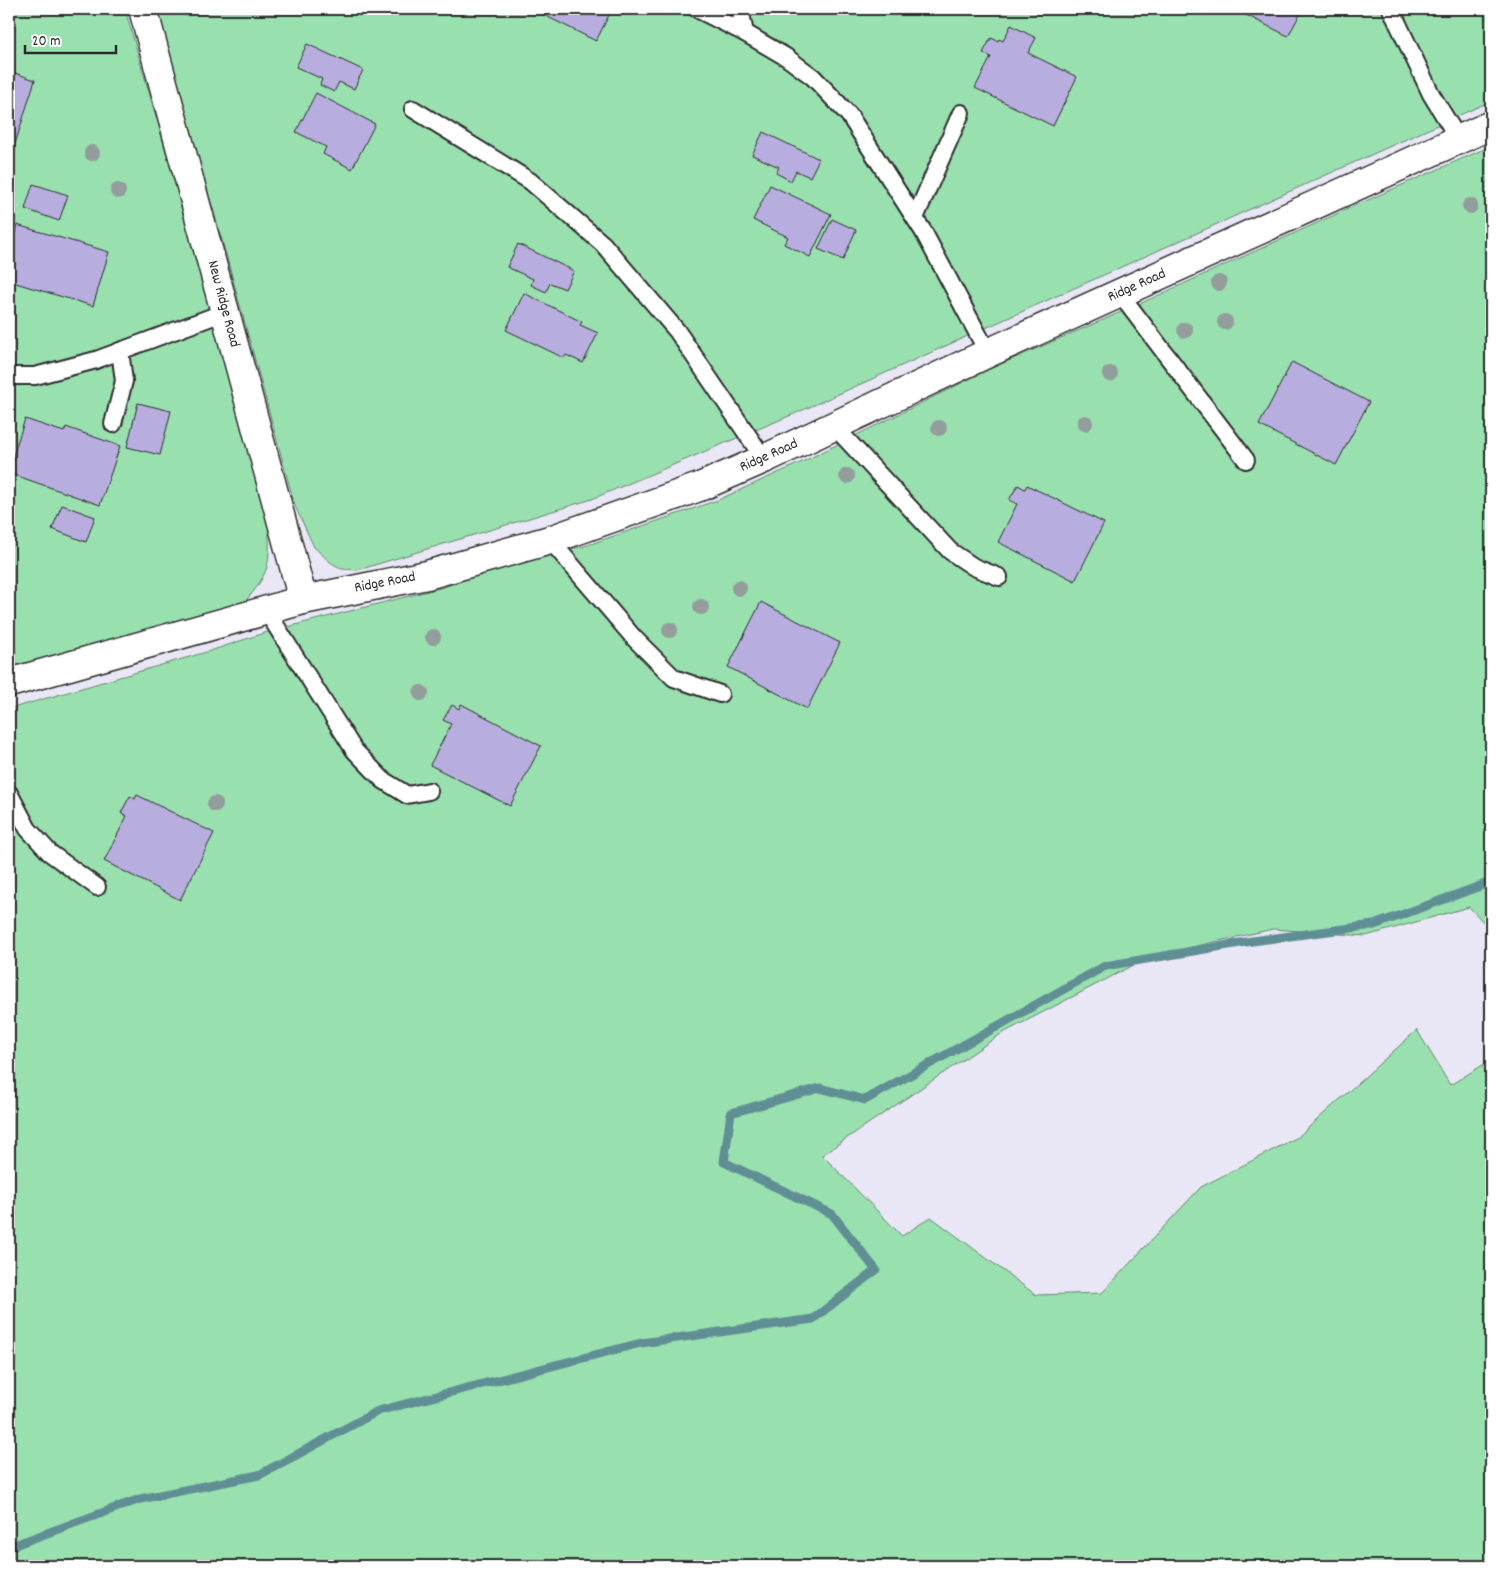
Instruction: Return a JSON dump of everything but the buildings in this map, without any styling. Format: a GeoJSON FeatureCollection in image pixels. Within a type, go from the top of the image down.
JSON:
{"type":"FeatureCollection","features":[{"type":"Feature","properties":{"kind":"street","name":"New Ridge Road"},"geometry":{"type":"LineString","coordinates":[[143,9],[303,600]]}},
{"type":"Feature","properties":{"kind":"street","name":"Ridge Road"},"geometry":{"type":"LineString","coordinates":[[9,683],[303,600],[427,575],[550,540],[702,486],[764,459],[988,352],[1491,125]]}},
{"type":"Feature","properties":{"kind":"lane"},"geometry":{"type":"LineString","coordinates":[[697,9],[786,56],[813,77],[850,115],[915,218],[988,352]]}},
{"type":"Feature","properties":{"kind":"lane"},"geometry":{"type":"LineString","coordinates":[[740,9],[745,33]]}},
{"type":"Feature","properties":{"kind":"lane"},"geometry":{"type":"LineString","coordinates":[[1391,9],[1432,94],[1458,140]]}},
{"type":"Feature","properties":{"kind":"lane"},"geometry":{"type":"LineString","coordinates":[[413,109],[530,181],[603,244],[677,330],[764,459]]}},
{"type":"Feature","properties":{"kind":"lane"},"geometry":{"type":"LineString","coordinates":[[915,218],[961,113]]}},
{"type":"Feature","properties":{"kind":"lane"},"geometry":{"type":"LineString","coordinates":[[1120,294],[1246,460]]}},
{"type":"Feature","properties":{"kind":"lane"},"geometry":{"type":"LineString","coordinates":[[9,376],[35,376],[96,360],[225,312]]}},
{"type":"Feature","properties":{"kind":"lane"},"geometry":{"type":"LineString","coordinates":[[114,424],[124,381],[120,351]]}},
{"type":"Feature","properties":{"kind":"lane"},"geometry":{"type":"LineString","coordinates":[[834,426],[950,550],[974,566],[999,577]]}},
{"type":"Feature","properties":{"kind":"lane"},"geometry":{"type":"LineString","coordinates":[[550,540],[634,638],[674,678],[720,694]]}},
{"type":"Feature","properties":{"kind":"lane"},"geometry":{"type":"LineString","coordinates":[[266,610],[354,750],[383,780],[407,795],[429,792]]}},
{"type":"Feature","properties":{"kind":"lane"},"geometry":{"type":"LineString","coordinates":[[9,793],[28,829],[50,853],[97,886]]}},
{"type":"Feature","properties":{"kind":"green space"},"geometry":{"type":"Polygon","coordinates":[[[9,9],[125,9],[266,500],[269,543],[265,572],[256,588],[241,606],[9,670],[9,9]]]}},
{"type":"Feature","properties":{"kind":"green space"},"geometry":{"type":"Polygon","coordinates":[[[156,9],[1491,9],[1491,101],[794,414],[592,499],[358,570],[342,569],[330,562],[314,547],[295,506],[156,9]]]}},
{"type":"Feature","properties":{"kind":"green space"},"geometry":{"type":"Polygon","coordinates":[[[1491,146],[1491,930],[1469,907],[1366,936],[1273,929],[1151,956],[1001,1034],[822,1155],[902,1236],[931,1217],[1036,1295],[1102,1293],[1201,1187],[1298,1137],[1417,1030],[1450,1085],[1491,1060],[1491,1566],[9,1566],[9,709],[210,651],[264,633],[444,587],[531,557],[585,546],[718,500],[800,463],[992,368],[1491,146]]]}},
{"type":"Feature","properties":{"kind":"waterway"},"geometry":{"type":"LineString","coordinates":[[9,1547],[140,1499],[259,1475],[378,1411],[641,1343],[813,1319],[876,1270],[832,1214],[724,1162],[731,1113],[820,1088],[865,1100],[1105,966],[1252,941],[1374,925],[1491,882]]}}]}
